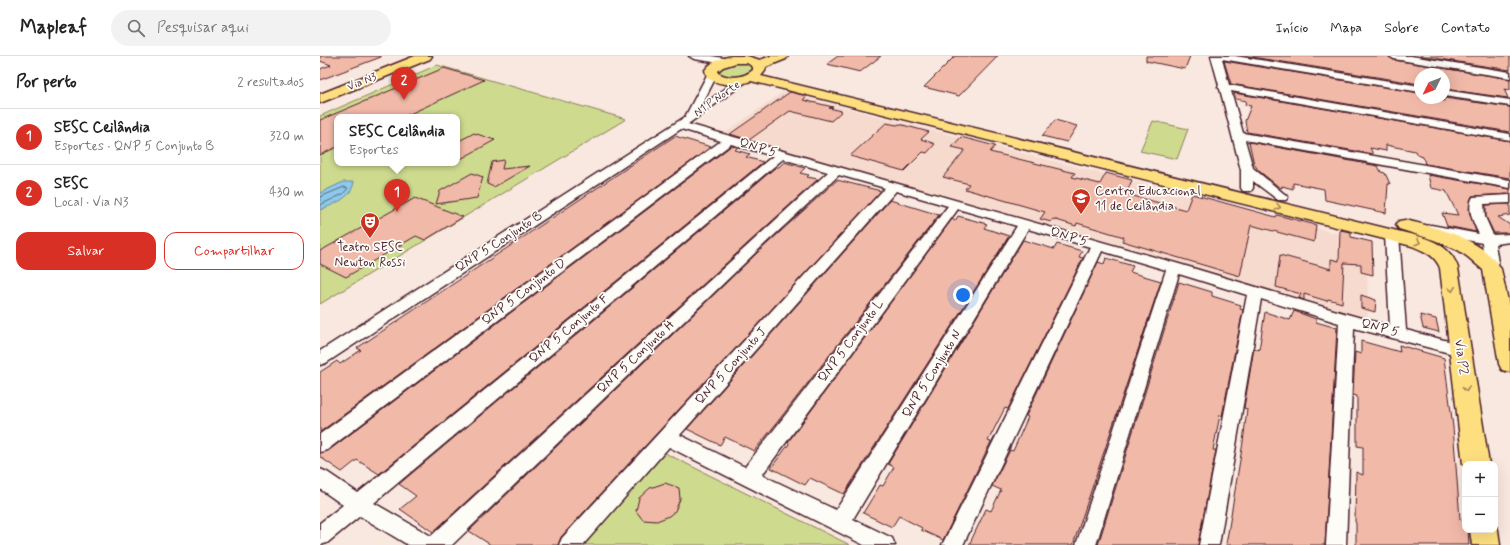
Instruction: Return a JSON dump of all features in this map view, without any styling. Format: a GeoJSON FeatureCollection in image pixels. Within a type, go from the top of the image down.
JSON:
{"type":"FeatureCollection","features":[{"type":"Feature","properties":{"kind":"main road"},"geometry":{"type":"LineString","coordinates":[[320,89],[400,56]]}},
{"type":"Feature","properties":{"kind":"main road"},"geometry":{"type":"LineString","coordinates":[[320,89],[407,56]]}},
{"type":"Feature","properties":{"kind":"main road","name":"Via N3"},"geometry":{"type":"LineString","coordinates":[[320,99],[426,56]]}},
{"type":"Feature","properties":{"kind":"main road"},"geometry":{"type":"LineString","coordinates":[[748,56],[731,60],[712,71],[721,80],[737,80],[754,73],[775,75],[1282,197],[1402,224],[1483,246],[1486,261],[1492,269],[1508,342],[1510,364]]}},
{"type":"Feature","properties":{"kind":"main road"},"geometry":{"type":"LineString","coordinates":[[775,75],[774,70],[780,57]]}},
{"type":"Feature","properties":{"kind":"main road","name":"N1 P Norte"},"geometry":{"type":"LineString","coordinates":[[754,73],[780,57]]}},
{"type":"Feature","properties":{"kind":"main road"},"geometry":{"type":"LineString","coordinates":[[731,60],[750,60],[754,73]]}},
{"type":"Feature","properties":{"kind":"main road"},"geometry":{"type":"LineString","coordinates":[[754,73],[1392,235]]}},
{"type":"Feature","properties":{"kind":"main road","name":"Via P2"},"geometry":{"type":"LineString","coordinates":[[1392,235],[1418,242],[1440,252],[1447,261],[1461,350],[1476,461]]}},
{"type":"Feature","properties":{"kind":"main road"},"geometry":{"type":"LineString","coordinates":[[1484,533],[1486,545]]}},
{"type":"Feature","properties":{"kind":"street"},"geometry":{"type":"LineString","coordinates":[[694,56],[731,60]]}},
{"type":"Feature","properties":{"kind":"street"},"geometry":{"type":"LineString","coordinates":[[694,56],[712,71]]}},
{"type":"Feature","properties":{"kind":"street"},"geometry":{"type":"LineString","coordinates":[[1247,188],[1247,170],[1223,87],[1217,56],[1414,88]]}},
{"type":"Feature","properties":{"kind":"street"},"geometry":{"type":"LineString","coordinates":[[1394,56],[1510,75]]}},
{"type":"Feature","properties":{"kind":"street","name":"N1 P Norte"},"geometry":{"type":"LineString","coordinates":[[683,122],[712,71]]}},
{"type":"Feature","properties":{"kind":"street","name":"N1 P Norte"},"geometry":{"type":"LineString","coordinates":[[683,122],[754,73]]}},
{"type":"Feature","properties":{"kind":"street"},"geometry":{"type":"LineString","coordinates":[[1223,87],[1510,137]]}},
{"type":"Feature","properties":{"kind":"street"},"geometry":{"type":"LineString","coordinates":[[1450,94],[1510,104]]}},
{"type":"Feature","properties":{"kind":"street","name":"QNP 5"},"geometry":{"type":"LineString","coordinates":[[683,122],[729,140],[1174,267],[1347,320],[1398,332],[1461,350]]}},
{"type":"Feature","properties":{"kind":"street","name":"QNP 5 Conjunto B"},"geometry":{"type":"LineString","coordinates":[[320,359],[683,122]]}},
{"type":"Feature","properties":{"kind":"street"},"geometry":{"type":"LineString","coordinates":[[1238,136],[1510,184]]}},
{"type":"Feature","properties":{"kind":"street","name":"QNP 5 Conjunto D"},"geometry":{"type":"LineString","coordinates":[[320,444],[729,140]]}},
{"type":"Feature","properties":{"kind":"street","name":"QNP 5 Conjunto F"},"geometry":{"type":"LineString","coordinates":[[320,536],[781,155]]}},
{"type":"Feature","properties":{"kind":"street"},"geometry":{"type":"LineString","coordinates":[[1247,170],[1282,197]]}},
{"type":"Feature","properties":{"kind":"street","name":"QNP 5 Conjunto H"},"geometry":{"type":"LineString","coordinates":[[437,545],[745,254],[836,171]]}},
{"type":"Feature","properties":{"kind":"street","name":"QNP 5 Conjunto J"},"geometry":{"type":"LineString","coordinates":[[569,545],[893,187]]}},
{"type":"Feature","properties":{"kind":"street"},"geometry":{"type":"LineString","coordinates":[[1510,199],[1492,201],[1477,200],[1478,217],[1483,246],[1510,238]]}},
{"type":"Feature","properties":{"kind":"street","name":"QNP 5 Conjunto L"},"geometry":{"type":"LineString","coordinates":[[748,478],[955,205]]}},
{"type":"Feature","properties":{"kind":"street","name":"QNP 5 Conjunto N"},"geometry":{"type":"LineString","coordinates":[[839,523],[1026,224]]}},
{"type":"Feature","properties":{"kind":"street"},"geometry":{"type":"LineString","coordinates":[[1392,235],[1398,332]]}},
{"type":"Feature","properties":{"kind":"street"},"geometry":{"type":"LineString","coordinates":[[952,545],[1098,245]]}},
{"type":"Feature","properties":{"kind":"street"},"geometry":{"type":"LineString","coordinates":[[1086,545],[1174,267]]}},
{"type":"Feature","properties":{"kind":"street"},"geometry":{"type":"LineString","coordinates":[[1209,545],[1255,292]]}},
{"type":"Feature","properties":{"kind":"street"},"geometry":{"type":"LineString","coordinates":[[1336,545],[1347,320]]}},
{"type":"Feature","properties":{"kind":"street"},"geometry":{"type":"LineString","coordinates":[[667,437],[884,545]]}},
{"type":"Feature","properties":{"kind":"street"},"geometry":{"type":"LineString","coordinates":[[320,478],[358,504],[427,545]]}},
{"type":"Feature","properties":{"kind":"shaded area"},"geometry":{"type":"Polygon","coordinates":[[[783,92],[1367,241],[1368,321],[722,135],[783,92]]]}},
{"type":"Feature","properties":{"kind":"green space"},"geometry":{"type":"Polygon","coordinates":[[[730,62],[749,63],[754,68],[752,73],[735,78],[717,75],[716,69],[730,62]]]}},
{"type":"Feature","properties":{"kind":"green space"},"geometry":{"type":"Polygon","coordinates":[[[437,65],[626,119],[320,304],[320,116],[437,65]]]}},
{"type":"Feature","properties":{"kind":"green space"},"geometry":{"type":"Polygon","coordinates":[[[1153,121],[1188,129],[1177,159],[1140,151],[1153,121]]]}},
{"type":"Feature","properties":{"kind":"green space"},"geometry":{"type":"Polygon","coordinates":[[[663,452],[687,464],[850,545],[580,545],[663,452]]]}},
{"type":"Feature","properties":{"kind":"water"},"geometry":{"type":"Polygon","coordinates":[[[343,182],[354,182],[346,197],[320,210],[320,193],[343,182]]]}},
{"type":"Feature","properties":{"kind":"building"},"geometry":{"type":"Polygon","coordinates":[[[320,56],[381,57],[320,80],[320,69],[331,65],[320,61],[320,56]]]}},
{"type":"Feature","properties":{"kind":"building"},"geometry":{"type":"Polygon","coordinates":[[[838,56],[881,56],[860,72],[827,64],[838,56]]]}},
{"type":"Feature","properties":{"kind":"building"},"geometry":{"type":"Polygon","coordinates":[[[955,56],[998,56],[959,96],[924,87],[955,56]]]}},
{"type":"Feature","properties":{"kind":"building"},"geometry":{"type":"Polygon","coordinates":[[[1146,56],[1190,56],[1185,69],[1146,61],[1146,56]]]}},
{"type":"Feature","properties":{"kind":"building"},"geometry":{"type":"Polygon","coordinates":[[[1246,56],[1388,56],[1394,60],[1443,68],[1414,68],[1414,83],[1246,56]]]}},
{"type":"Feature","properties":{"kind":"building"},"geometry":{"type":"Polygon","coordinates":[[[1420,56],[1510,56],[1510,70],[1420,56]]]}},
{"type":"Feature","properties":{"kind":"building"},"geometry":{"type":"Polygon","coordinates":[[[1224,61],[1414,92],[1414,104],[1450,104],[1450,99],[1510,107],[1510,132],[1231,84],[1224,61]]]}},
{"type":"Feature","properties":{"kind":"building"},"geometry":{"type":"Polygon","coordinates":[[[444,68],[484,80],[410,114],[334,114],[444,68]]]}},
{"type":"Feature","properties":{"kind":"building"},"geometry":{"type":"Polygon","coordinates":[[[1450,69],[1510,79],[1510,90],[1504,89],[1508,98],[1450,90],[1450,69]]]}},
{"type":"Feature","properties":{"kind":"building"},"geometry":{"type":"Polygon","coordinates":[[[790,92],[807,96],[803,100],[833,107],[829,108],[842,111],[831,121],[790,111],[749,140],[730,134],[790,92]]]}},
{"type":"Feature","properties":{"kind":"building"},"geometry":{"type":"Polygon","coordinates":[[[1234,93],[1510,141],[1510,178],[1425,164],[1423,157],[1417,155],[1415,151],[1386,145],[1386,151],[1370,148],[1373,154],[1247,132],[1245,121],[1251,106],[1245,105],[1246,101],[1236,99],[1234,93]]]}},
{"type":"Feature","properties":{"kind":"building"},"geometry":{"type":"Polygon","coordinates":[[[334,114],[334,148],[320,155],[320,120],[334,114]]]}},
{"type":"Feature","properties":{"kind":"building"},"geometry":{"type":"Polygon","coordinates":[[[1055,120],[1077,126],[1067,142],[1042,136],[1055,120]]]}},
{"type":"Feature","properties":{"kind":"building"},"geometry":{"type":"Polygon","coordinates":[[[886,123],[899,124],[929,132],[921,139],[935,144],[927,153],[923,152],[904,171],[850,156],[886,123]]]}},
{"type":"Feature","properties":{"kind":"building"},"geometry":{"type":"Polygon","coordinates":[[[474,133],[495,140],[460,159],[460,140],[474,133]]]}},
{"type":"Feature","properties":{"kind":"building"},"geometry":{"type":"Polygon","coordinates":[[[675,136],[711,147],[320,432],[320,372],[337,361],[340,364],[361,350],[357,348],[675,136]]]}},
{"type":"Feature","properties":{"kind":"building"},"geometry":{"type":"Polygon","coordinates":[[[961,137],[995,146],[990,152],[1075,173],[1072,177],[1100,184],[1106,173],[1132,180],[1126,194],[1186,210],[1192,194],[1276,217],[1277,215],[1316,225],[1314,242],[1251,225],[1240,276],[1122,241],[1124,237],[1077,223],[1076,226],[1053,219],[1051,222],[1040,219],[1045,212],[965,189],[969,184],[943,177],[965,150],[952,147],[961,137]]]}},
{"type":"Feature","properties":{"kind":"building"},"geometry":{"type":"Polygon","coordinates":[[[1249,142],[1378,166],[1381,172],[1385,173],[1390,184],[1388,184],[1386,213],[1325,200],[1324,189],[1293,183],[1293,189],[1282,186],[1282,188],[1279,187],[1259,171],[1254,164],[1249,142]]]}},
{"type":"Feature","properties":{"kind":"building"},"geometry":{"type":"Polygon","coordinates":[[[731,146],[738,147],[735,150],[750,154],[746,157],[763,162],[379,474],[357,460],[342,472],[320,457],[320,453],[328,451],[731,146]]]}},
{"type":"Feature","properties":{"kind":"building"},"geometry":{"type":"Polygon","coordinates":[[[504,160],[502,169],[530,166],[494,187],[487,184],[492,162],[504,160]]]}},
{"type":"Feature","properties":{"kind":"building"},"geometry":{"type":"Polygon","coordinates":[[[784,162],[805,168],[800,173],[809,175],[807,177],[818,179],[433,532],[400,509],[416,496],[399,484],[776,167],[779,167],[784,162]]]}},
{"type":"Feature","properties":{"kind":"building"},"geometry":{"type":"Polygon","coordinates":[[[472,173],[483,177],[477,198],[436,204],[440,191],[472,173]]]}},
{"type":"Feature","properties":{"kind":"building"},"geometry":{"type":"Polygon","coordinates":[[[1428,175],[1510,189],[1510,194],[1472,196],[1469,211],[1476,232],[1447,226],[1442,213],[1458,215],[1446,191],[1431,188],[1428,175]]]}},
{"type":"Feature","properties":{"kind":"building"},"geometry":{"type":"Polygon","coordinates":[[[837,180],[881,191],[561,537],[558,545],[491,545],[469,531],[757,253],[837,180]]]}},
{"type":"Feature","properties":{"kind":"building"},"geometry":{"type":"Polygon","coordinates":[[[415,198],[463,217],[425,240],[416,236],[346,277],[320,264],[320,251],[415,198]]]}},
{"type":"Feature","properties":{"kind":"building"},"geometry":{"type":"Polygon","coordinates":[[[890,200],[939,215],[754,451],[725,437],[720,445],[687,429],[890,200]]]}},
{"type":"Feature","properties":{"kind":"building"},"geometry":{"type":"Polygon","coordinates":[[[1510,204],[1510,215],[1498,217],[1510,225],[1510,233],[1494,233],[1486,217],[1486,205],[1510,204]]]}},
{"type":"Feature","properties":{"kind":"building"},"geometry":{"type":"Polygon","coordinates":[[[958,216],[987,224],[984,228],[1009,236],[844,494],[810,478],[805,485],[771,468],[789,444],[788,442],[952,219],[955,221],[958,216]]]}},
{"type":"Feature","properties":{"kind":"building"},"geometry":{"type":"Polygon","coordinates":[[[1340,230],[1351,232],[1351,237],[1372,242],[1373,275],[1361,272],[1361,264],[1344,263],[1342,303],[1328,299],[1327,301],[1304,294],[1304,300],[1299,298],[1301,294],[1276,287],[1280,255],[1331,269],[1331,259],[1339,261],[1340,230]]]}},
{"type":"Feature","properties":{"kind":"building"},"geometry":{"type":"Polygon","coordinates":[[[1023,240],[1054,249],[1057,244],[1082,251],[1079,257],[1083,258],[1008,409],[1005,408],[988,441],[991,442],[943,540],[921,530],[922,528],[899,516],[892,527],[863,513],[880,485],[883,486],[894,467],[888,464],[1023,240]]]}},
{"type":"Feature","properties":{"kind":"building"},"geometry":{"type":"Polygon","coordinates":[[[1106,258],[1133,266],[1130,272],[1161,281],[1073,545],[969,545],[986,509],[991,511],[1001,490],[992,486],[1010,450],[1013,451],[1028,417],[1026,416],[1098,262],[1104,264],[1106,258]]]}},
{"type":"Feature","properties":{"kind":"building"},"geometry":{"type":"Polygon","coordinates":[[[1179,282],[1212,292],[1212,296],[1241,305],[1240,309],[1243,310],[1222,416],[1220,415],[1213,450],[1216,450],[1198,545],[1098,545],[1179,282]]]}},
{"type":"Feature","properties":{"kind":"building"},"geometry":{"type":"Polygon","coordinates":[[[1361,295],[1376,300],[1375,312],[1361,308],[1361,295]]]}},
{"type":"Feature","properties":{"kind":"building"},"geometry":{"type":"Polygon","coordinates":[[[1294,311],[1316,319],[1316,322],[1337,328],[1325,545],[1226,545],[1243,442],[1247,409],[1244,408],[1254,348],[1259,350],[1265,312],[1290,320],[1294,311]]]}},
{"type":"Feature","properties":{"kind":"building"},"geometry":{"type":"Polygon","coordinates":[[[1420,315],[1436,319],[1439,332],[1423,328],[1420,315]]]}},
{"type":"Feature","properties":{"kind":"building"},"geometry":{"type":"Polygon","coordinates":[[[1361,341],[1400,352],[1399,345],[1444,358],[1453,427],[1460,519],[1462,520],[1462,533],[1468,533],[1469,545],[1356,545],[1356,472],[1363,475],[1363,447],[1357,446],[1357,396],[1353,395],[1355,352],[1361,354],[1361,341]]]}},
{"type":"Feature","properties":{"kind":"building"},"geometry":{"type":"Polygon","coordinates":[[[665,483],[679,488],[680,499],[675,511],[669,516],[657,521],[643,520],[636,511],[639,498],[650,488],[665,483]]]}},
{"type":"Feature","properties":{"kind":"place","name":"SESC"},"geometry":{"type":"Point","coordinates":[404,100]}},
{"type":"Feature","properties":{"kind":"place","name":"SESC Ceilândia"},"geometry":{"type":"Point","coordinates":[397,212]}},
{"type":"Feature","properties":{"kind":"place","name":"Centro Educacional 11 de Ceilândia"},"geometry":{"type":"Point","coordinates":[1081,215]}},
{"type":"Feature","properties":{"kind":"place","name":"Teatro SESC Newton Rossi"},"geometry":{"type":"Point","coordinates":[370,239]}}]}
